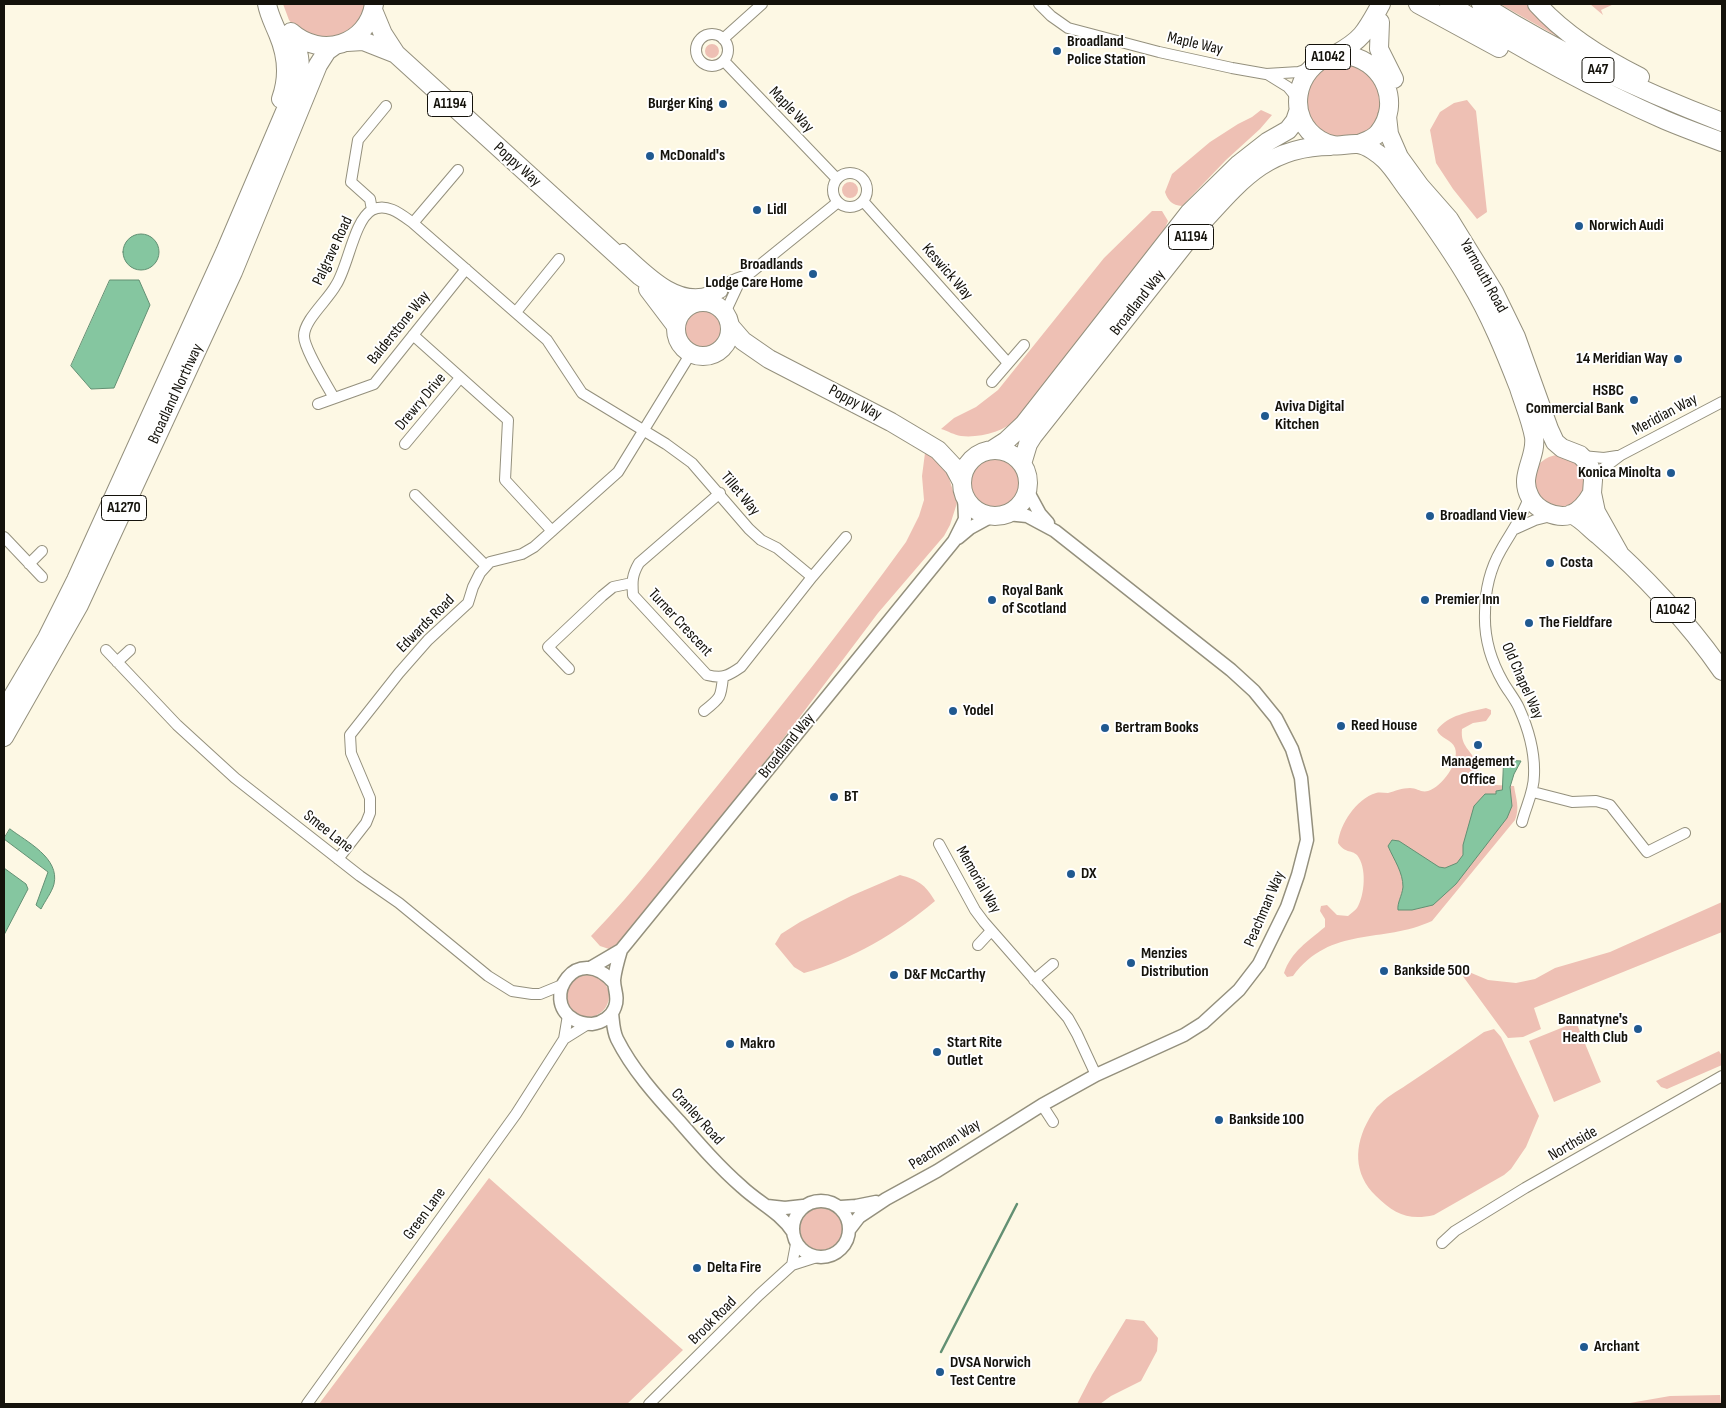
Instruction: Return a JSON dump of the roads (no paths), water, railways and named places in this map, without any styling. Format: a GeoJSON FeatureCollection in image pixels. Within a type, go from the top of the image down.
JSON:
{"type":"FeatureCollection","features":[{"type":"Feature","properties":{"kind":"highway"},"geometry":{"type":"LineString","coordinates":[[225,252],[229,235],[256,161],[285,88],[286,58],[267,4]]}},
{"type":"Feature","properties":{"kind":"highway","name":"Broadland Northway"},"geometry":{"type":"LineString","coordinates":[[4,710],[46,638],[76,580],[225,252],[298,81],[300,67],[299,51],[291,33],[282,21],[276,4]]}},
{"type":"Feature","properties":{"kind":"highway","name":"Yarmouth Road"},"geometry":{"type":"LineString","coordinates":[[1381,4],[1380,22],[1372,46],[1374,67],[1382,76],[1388,91],[1387,116],[1389,134],[1399,157],[1420,186],[1449,219],[1494,292],[1516,337],[1549,429],[1555,442],[1562,448]]}},
{"type":"Feature","properties":{"kind":"highway","name":"Yarmouth Road"},"geometry":{"type":"LineString","coordinates":[[1311,67],[1323,58],[1336,54],[1358,40],[1369,26],[1381,4]]}},
{"type":"Feature","properties":{"kind":"highway","name":"A47"},"geometry":{"type":"LineString","coordinates":[[1418,4],[1529,63],[1604,91]]}},
{"type":"Feature","properties":{"kind":"highway","name":"A47"},"geometry":{"type":"LineString","coordinates":[[1449,4],[1509,41],[1604,91],[1665,120],[1722,142]]}},
{"type":"Feature","properties":{"kind":"highway","name":"A47"},"geometry":{"type":"LineString","coordinates":[[1481,4],[1525,31],[1600,70],[1722,122]]}},
{"type":"Feature","properties":{"kind":"highway","name":"A47"},"geometry":{"type":"LineString","coordinates":[[1537,4],[1570,35],[1604,57],[1634,74],[1722,114]]}},
{"type":"Feature","properties":{"kind":"highway"},"geometry":{"type":"LineString","coordinates":[[377,6],[393,38],[477,119],[505,154]]}},
{"type":"Feature","properties":{"kind":"highway","name":"Broadland Northway"},"geometry":{"type":"LineString","coordinates":[[4,737],[79,605],[233,272],[318,65],[327,51],[358,34],[377,6]]}},
{"type":"Feature","properties":{"kind":"highway","name":"Poppy Way"},"geometry":{"type":"LineString","coordinates":[[377,6],[383,34],[396,54],[640,276],[669,297],[681,302],[698,303]]}},
{"type":"Feature","properties":{"kind":"highway"},"geometry":{"type":"LineString","coordinates":[[1380,22],[1379,49],[1394,76],[1398,93],[1398,131],[1401,142],[1416,170],[1434,194],[1449,219]]}},
{"type":"Feature","properties":{"kind":"highway","name":"Poppy Way"},"geometry":{"type":"LineString","coordinates":[[291,33],[311,45],[322,47],[363,41],[396,54]]}},
{"type":"Feature","properties":{"kind":"highway","name":"A1042"},"geometry":{"type":"LineString","coordinates":[[1336,54],[1359,58],[1374,67]]}},
{"type":"Feature","properties":{"kind":"highway","name":"A1042"},"geometry":{"type":"LineString","coordinates":[[1298,105],[1299,86],[1311,67]]}},
{"type":"Feature","properties":{"kind":"highway"},"geometry":{"type":"LineString","coordinates":[[1298,105],[1304,124],[1311,133],[1332,146]]}},
{"type":"Feature","properties":{"kind":"highway","name":"Broadland Way"},"geometry":{"type":"LineString","coordinates":[[985,452],[1006,441],[1024,424],[1195,207],[1238,164],[1267,142],[1288,130],[1298,105]]}},
{"type":"Feature","properties":{"kind":"highway","name":"Yarmouth Road"},"geometry":{"type":"LineString","coordinates":[[1332,146],[1359,144],[1369,140],[1378,134],[1387,116]]}},
{"type":"Feature","properties":{"kind":"highway","name":"Yarmouth Road"},"geometry":{"type":"LineString","coordinates":[[1359,144],[1384,158],[1435,227],[1472,285],[1500,340],[1523,400],[1534,436],[1534,450],[1526,476],[1529,497]]}},
{"type":"Feature","properties":{"kind":"highway","name":"Broadland Way"},"geometry":{"type":"LineString","coordinates":[[1022,464],[1028,444],[1033,436],[1188,240],[1221,202],[1256,170],[1276,157],[1300,148],[1332,146]]}},
{"type":"Feature","properties":{"kind":"highway","name":"Poppy Way"},"geometry":{"type":"LineString","coordinates":[[640,276],[647,289],[676,326]]}},
{"type":"Feature","properties":{"kind":"highway"},"geometry":{"type":"LineString","coordinates":[[698,303],[713,303],[728,319],[730,334],[727,342],[722,349],[707,356],[699,356],[684,348],[676,334],[678,317],[684,309],[698,303]]}},
{"type":"Feature","properties":{"kind":"highway","name":"Poppy Way"},"geometry":{"type":"LineString","coordinates":[[728,319],[743,341],[769,359],[906,430],[938,450],[954,467],[963,489]]}},
{"type":"Feature","properties":{"kind":"highway","name":"Poppy Way"},"geometry":{"type":"LineString","coordinates":[[715,353],[731,351],[769,359]]}},
{"type":"Feature","properties":{"kind":"highway"},"geometry":{"type":"LineString","coordinates":[[1529,497],[1543,510],[1563,514],[1582,506],[1593,487],[1592,472],[1588,463],[1580,455],[1562,448],[1544,450],[1531,460]]}},
{"type":"Feature","properties":{"kind":"highway","name":"Poppy Way"},"geometry":{"type":"LineString","coordinates":[[938,450],[964,456],[985,452]]}},
{"type":"Feature","properties":{"kind":"highway"},"geometry":{"type":"LineString","coordinates":[[985,452],[1009,454],[1022,464],[1027,477],[1027,490],[1020,504],[1000,515],[982,514],[974,509],[963,489],[963,473],[967,464],[985,452]]}},
{"type":"Feature","properties":{"kind":"highway","name":"A1042"},"geometry":{"type":"LineString","coordinates":[[1593,487],[1596,512],[1619,553]]}},
{"type":"Feature","properties":{"kind":"highway","name":"A1042"},"geometry":{"type":"LineString","coordinates":[[1563,514],[1584,522],[1619,553],[1698,639],[1722,671]]}},
{"type":"Feature","properties":{"kind":"street"},"geometry":{"type":"LineString","coordinates":[[723,39],[762,4]]}},
{"type":"Feature","properties":{"kind":"street","name":"Maple Way"},"geometry":{"type":"LineString","coordinates":[[1040,4],[1059,22],[1082,33],[1232,68],[1266,74],[1299,72],[1311,67]]}},
{"type":"Feature","properties":{"kind":"street"},"geometry":{"type":"LineString","coordinates":[[714,34],[723,39],[728,50],[724,61],[717,66],[709,66],[702,63],[696,54],[697,44],[704,36],[714,34]]}},
{"type":"Feature","properties":{"kind":"street","name":"Maple Way"},"geometry":{"type":"LineString","coordinates":[[724,61],[837,179]]}},
{"type":"Feature","properties":{"kind":"street","name":"Maple Way"},"geometry":{"type":"LineString","coordinates":[[1266,74],[1288,87],[1298,105]]}},
{"type":"Feature","properties":{"kind":"street"},"geometry":{"type":"LineString","coordinates":[[372,210],[370,199],[351,182],[358,140],[386,106]]}},
{"type":"Feature","properties":{"kind":"street"},"geometry":{"type":"LineString","coordinates":[[413,223],[458,170]]}},
{"type":"Feature","properties":{"kind":"street"},"geometry":{"type":"LineString","coordinates":[[847,173],[853,173],[863,179],[867,190],[863,201],[849,207],[838,202],[833,189],[837,179],[847,173]]}},
{"type":"Feature","properties":{"kind":"street","name":"Keswick Way"},"geometry":{"type":"LineString","coordinates":[[863,201],[1008,363]]}},
{"type":"Feature","properties":{"kind":"street"},"geometry":{"type":"LineString","coordinates":[[698,303],[739,283],[838,202]]}},
{"type":"Feature","properties":{"kind":"street"},"geometry":{"type":"LineString","coordinates":[[561,205],[610,239],[671,288],[681,292],[696,295],[709,292],[735,278],[748,275]]}},
{"type":"Feature","properties":{"kind":"street","name":"Palgrave Road"},"geometry":{"type":"LineString","coordinates":[[334,398],[308,349],[304,337],[306,326],[337,285],[348,259],[357,229],[372,210],[384,207],[398,212],[413,223],[547,340],[582,393],[644,432]]}},
{"type":"Feature","properties":{"kind":"street"},"geometry":{"type":"LineString","coordinates":[[516,312],[559,259]]}},
{"type":"Feature","properties":{"kind":"street","name":"Balderstone Way"},"geometry":{"type":"LineString","coordinates":[[318,404],[374,384],[466,269]]}},
{"type":"Feature","properties":{"kind":"street"},"geometry":{"type":"LineString","coordinates":[[728,319],[739,283]]}},
{"type":"Feature","properties":{"kind":"street","name":"Drewry Drive"},"geometry":{"type":"LineString","coordinates":[[413,335],[508,420],[505,480],[552,531]]}},
{"type":"Feature","properties":{"kind":"street"},"geometry":{"type":"LineString","coordinates":[[992,382],[1024,345]]}},
{"type":"Feature","properties":{"kind":"street"},"geometry":{"type":"LineString","coordinates":[[415,495],[486,566],[490,562],[522,554],[534,547],[618,472],[692,353]]}},
{"type":"Feature","properties":{"kind":"street","name":"Drewry Drive"},"geometry":{"type":"LineString","coordinates":[[405,444],[460,378]]}},
{"type":"Feature","properties":{"kind":"street","name":"Meridian Way"},"geometry":{"type":"LineString","coordinates":[[1593,487],[1601,470],[1621,455],[1722,402]]}},
{"type":"Feature","properties":{"kind":"street","name":"Tillet Way"},"geometry":{"type":"LineString","coordinates":[[644,432],[692,463],[720,493],[749,529],[812,577]]}},
{"type":"Feature","properties":{"kind":"street","name":"Meridian Way"},"geometry":{"type":"LineString","coordinates":[[1580,455],[1604,458],[1621,455]]}},
{"type":"Feature","properties":{"kind":"street","name":"Broadland Way"},"geometry":{"type":"LineString","coordinates":[[954,541],[965,519],[963,489]]}},
{"type":"Feature","properties":{"kind":"street","name":"Peachman Way"},"geometry":{"type":"LineString","coordinates":[[817,1257],[833,1254],[842,1248],[849,1230],[859,1218],[886,1199],[937,1171],[1042,1104],[1096,1075],[1162,1046],[1197,1027],[1228,1001],[1259,964],[1287,907],[1298,876],[1307,840],[1301,778],[1292,749],[1276,718],[1254,691],[1216,657],[1055,531],[1040,514],[1027,490]]}},
{"type":"Feature","properties":{"kind":"street","name":"Turner Crescent"},"geometry":{"type":"LineString","coordinates":[[720,493],[639,563],[633,573],[632,583],[633,595],[707,675],[718,678],[723,677]]}},
{"type":"Feature","properties":{"kind":"street","name":"Old Chapel Way"},"geometry":{"type":"LineString","coordinates":[[1522,822],[1533,792],[1534,763],[1528,730],[1519,707],[1503,682],[1494,663],[1487,639],[1484,613],[1486,592],[1491,573],[1500,553],[1526,510],[1529,497]]}},
{"type":"Feature","properties":{"kind":"street"},"geometry":{"type":"LineString","coordinates":[[1515,529],[1535,520],[1563,514]]}},
{"type":"Feature","properties":{"kind":"street","name":"Broadland Way"},"geometry":{"type":"LineString","coordinates":[[562,985],[573,972],[592,967],[621,950],[954,541],[970,528],[1000,515]]}},
{"type":"Feature","properties":{"kind":"street","name":"Peachman Way"},"geometry":{"type":"LineString","coordinates":[[1000,515],[1026,516],[1055,531]]}},
{"type":"Feature","properties":{"kind":"street"},"geometry":{"type":"LineString","coordinates":[[704,711],[722,694],[723,677],[742,667],[846,536]]}},
{"type":"Feature","properties":{"kind":"street"},"geometry":{"type":"LineString","coordinates":[[4,537],[42,577]]}},
{"type":"Feature","properties":{"kind":"street"},"geometry":{"type":"LineString","coordinates":[[29,564],[42,551]]}},
{"type":"Feature","properties":{"kind":"street","name":"Edwards Road"},"geometry":{"type":"LineString","coordinates":[[338,859],[366,823],[370,813],[370,798],[351,753],[350,734],[428,640],[468,603],[473,587],[486,566]]}},
{"type":"Feature","properties":{"kind":"street"},"geometry":{"type":"LineString","coordinates":[[569,669],[548,647],[602,596],[613,588],[632,583]]}},
{"type":"Feature","properties":{"kind":"street","name":"Smee Lane"},"geometry":{"type":"LineString","coordinates":[[106,650],[183,732],[235,778],[338,859],[399,903],[488,976],[512,991],[540,994],[561,1000]]}},
{"type":"Feature","properties":{"kind":"street"},"geometry":{"type":"LineString","coordinates":[[118,662],[130,650]]}},
{"type":"Feature","properties":{"kind":"street"},"geometry":{"type":"LineString","coordinates":[[1533,792],[1572,802],[1596,801],[1610,805],[1647,852],[1686,834]]}},
{"type":"Feature","properties":{"kind":"street","name":"Memorial Way"},"geometry":{"type":"LineString","coordinates":[[940,844],[975,910],[991,932],[1068,1018],[1078,1034],[1096,1075]]}},
{"type":"Feature","properties":{"kind":"street","name":"Memorial Way"},"geometry":{"type":"LineString","coordinates":[[978,946],[991,932]]}},
{"type":"Feature","properties":{"kind":"street","name":"Broadland Way"},"geometry":{"type":"LineString","coordinates":[[612,1013],[617,996],[614,983],[616,966],[621,950]]}},
{"type":"Feature","properties":{"kind":"street"},"geometry":{"type":"LineString","coordinates":[[1034,980],[1053,964]]}},
{"type":"Feature","properties":{"kind":"street"},"geometry":{"type":"LineString","coordinates":[[592,967],[605,972],[614,983]]}},
{"type":"Feature","properties":{"kind":"street"},"geometry":{"type":"LineString","coordinates":[[562,985],[562,1006],[568,1015],[579,1022],[592,1024],[604,1020],[612,1013]]}},
{"type":"Feature","properties":{"kind":"street","name":"Smee Lane"},"geometry":{"type":"LineString","coordinates":[[540,994],[562,985]]}},
{"type":"Feature","properties":{"kind":"street","name":"Cranley Road"},"geometry":{"type":"LineString","coordinates":[[612,1013],[616,1037],[635,1068],[659,1099],[733,1179],[783,1219],[795,1238]]}},
{"type":"Feature","properties":{"kind":"street","name":"Green Lane"},"geometry":{"type":"LineString","coordinates":[[307,1404],[516,1114],[564,1039],[568,1015]]}},
{"type":"Feature","properties":{"kind":"street","name":"Cranley Road"},"geometry":{"type":"LineString","coordinates":[[592,1024],[616,1037]]}},
{"type":"Feature","properties":{"kind":"street","name":"Green Lane"},"geometry":{"type":"LineString","coordinates":[[564,1039],[592,1024]]}},
{"type":"Feature","properties":{"kind":"street","name":"Northside"},"geometry":{"type":"LineString","coordinates":[[1442,1243],[1455,1231],[1508,1198],[1722,1076]]}},
{"type":"Feature","properties":{"kind":"street"},"geometry":{"type":"LineString","coordinates":[[1042,1104],[1053,1122]]}},
{"type":"Feature","properties":{"kind":"street","name":"Peachman Way"},"geometry":{"type":"LineString","coordinates":[[803,1206],[813,1201],[821,1200],[841,1207],[868,1204],[886,1199]]}},
{"type":"Feature","properties":{"kind":"street"},"geometry":{"type":"LineString","coordinates":[[767,1206],[785,1208],[803,1206]]}},
{"type":"Feature","properties":{"kind":"street"},"geometry":{"type":"LineString","coordinates":[[792,1265],[795,1238],[793,1221],[803,1206]]}},
{"type":"Feature","properties":{"kind":"street"},"geometry":{"type":"LineString","coordinates":[[841,1207],[847,1217],[849,1230]]}},
{"type":"Feature","properties":{"kind":"street"},"geometry":{"type":"LineString","coordinates":[[795,1238],[805,1252],[817,1257]]}},
{"type":"Feature","properties":{"kind":"street","name":"Brook Road"},"geometry":{"type":"LineString","coordinates":[[655,1403],[759,1295],[792,1265],[817,1257]]}},
{"type":"Feature","properties":{"kind":"waterway"},"geometry":{"type":"LineString","coordinates":[[941,1352],[1017,1204]]}},
{"type":"Feature","properties":{"kind":"place","name":"Broadland Police Station"},"geometry":{"type":"Point","coordinates":[1057,51]}},
{"type":"Feature","properties":{"kind":"place","name":"Burger King"},"geometry":{"type":"Point","coordinates":[723,104]}},
{"type":"Feature","properties":{"kind":"place","name":"McDonald's"},"geometry":{"type":"Point","coordinates":[650,156]}},
{"type":"Feature","properties":{"kind":"place","name":"Lidl"},"geometry":{"type":"Point","coordinates":[757,210]}},
{"type":"Feature","properties":{"kind":"place","name":"Norwich Audi"},"geometry":{"type":"Point","coordinates":[1579,226]}},
{"type":"Feature","properties":{"kind":"place","name":"Broadlands Lodge Care Home"},"geometry":{"type":"Point","coordinates":[813,274]}},
{"type":"Feature","properties":{"kind":"place","name":"14 Meridian Way"},"geometry":{"type":"Point","coordinates":[1678,359]}},
{"type":"Feature","properties":{"kind":"place","name":"HSBC Commercial Bank"},"geometry":{"type":"Point","coordinates":[1634,400]}},
{"type":"Feature","properties":{"kind":"place","name":"Aviva Digital Kitchen"},"geometry":{"type":"Point","coordinates":[1265,416]}},
{"type":"Feature","properties":{"kind":"place","name":"Konica Minolta"},"geometry":{"type":"Point","coordinates":[1671,473]}},
{"type":"Feature","properties":{"kind":"place","name":"Broadland View"},"geometry":{"type":"Point","coordinates":[1430,516]}},
{"type":"Feature","properties":{"kind":"place","name":"Costa"},"geometry":{"type":"Point","coordinates":[1550,563]}},
{"type":"Feature","properties":{"kind":"place","name":"Royal Bank of Scotland"},"geometry":{"type":"Point","coordinates":[992,600]}},
{"type":"Feature","properties":{"kind":"place","name":"Premier Inn"},"geometry":{"type":"Point","coordinates":[1425,600]}},
{"type":"Feature","properties":{"kind":"place","name":"The Fieldfare"},"geometry":{"type":"Point","coordinates":[1529,623]}},
{"type":"Feature","properties":{"kind":"place","name":"Yodel"},"geometry":{"type":"Point","coordinates":[953,711]}},
{"type":"Feature","properties":{"kind":"place","name":"Reed House"},"geometry":{"type":"Point","coordinates":[1341,726]}},
{"type":"Feature","properties":{"kind":"place","name":"Bertram Books"},"geometry":{"type":"Point","coordinates":[1105,728]}},
{"type":"Feature","properties":{"kind":"place","name":"Management Office"},"geometry":{"type":"Point","coordinates":[1478,745]}},
{"type":"Feature","properties":{"kind":"place","name":"BT"},"geometry":{"type":"Point","coordinates":[834,797]}},
{"type":"Feature","properties":{"kind":"place","name":"DX"},"geometry":{"type":"Point","coordinates":[1071,874]}},
{"type":"Feature","properties":{"kind":"place","name":"Menzies Distribution"},"geometry":{"type":"Point","coordinates":[1131,963]}},
{"type":"Feature","properties":{"kind":"place","name":"Bankside 500"},"geometry":{"type":"Point","coordinates":[1384,971]}},
{"type":"Feature","properties":{"kind":"place","name":"D&F McCarthy"},"geometry":{"type":"Point","coordinates":[894,975]}},
{"type":"Feature","properties":{"kind":"place","name":"Bannatyne's Health Club"},"geometry":{"type":"Point","coordinates":[1638,1029]}},
{"type":"Feature","properties":{"kind":"place","name":"Makro"},"geometry":{"type":"Point","coordinates":[730,1044]}},
{"type":"Feature","properties":{"kind":"place","name":"Start Rite Outlet"},"geometry":{"type":"Point","coordinates":[937,1052]}},
{"type":"Feature","properties":{"kind":"place","name":"Bankside 100"},"geometry":{"type":"Point","coordinates":[1219,1120]}},
{"type":"Feature","properties":{"kind":"place","name":"Delta Fire"},"geometry":{"type":"Point","coordinates":[697,1268]}},
{"type":"Feature","properties":{"kind":"place","name":"Archant"},"geometry":{"type":"Point","coordinates":[1584,1347]}},
{"type":"Feature","properties":{"kind":"place","name":"DVSA Norwich Test Centre"},"geometry":{"type":"Point","coordinates":[940,1372]}}]}
